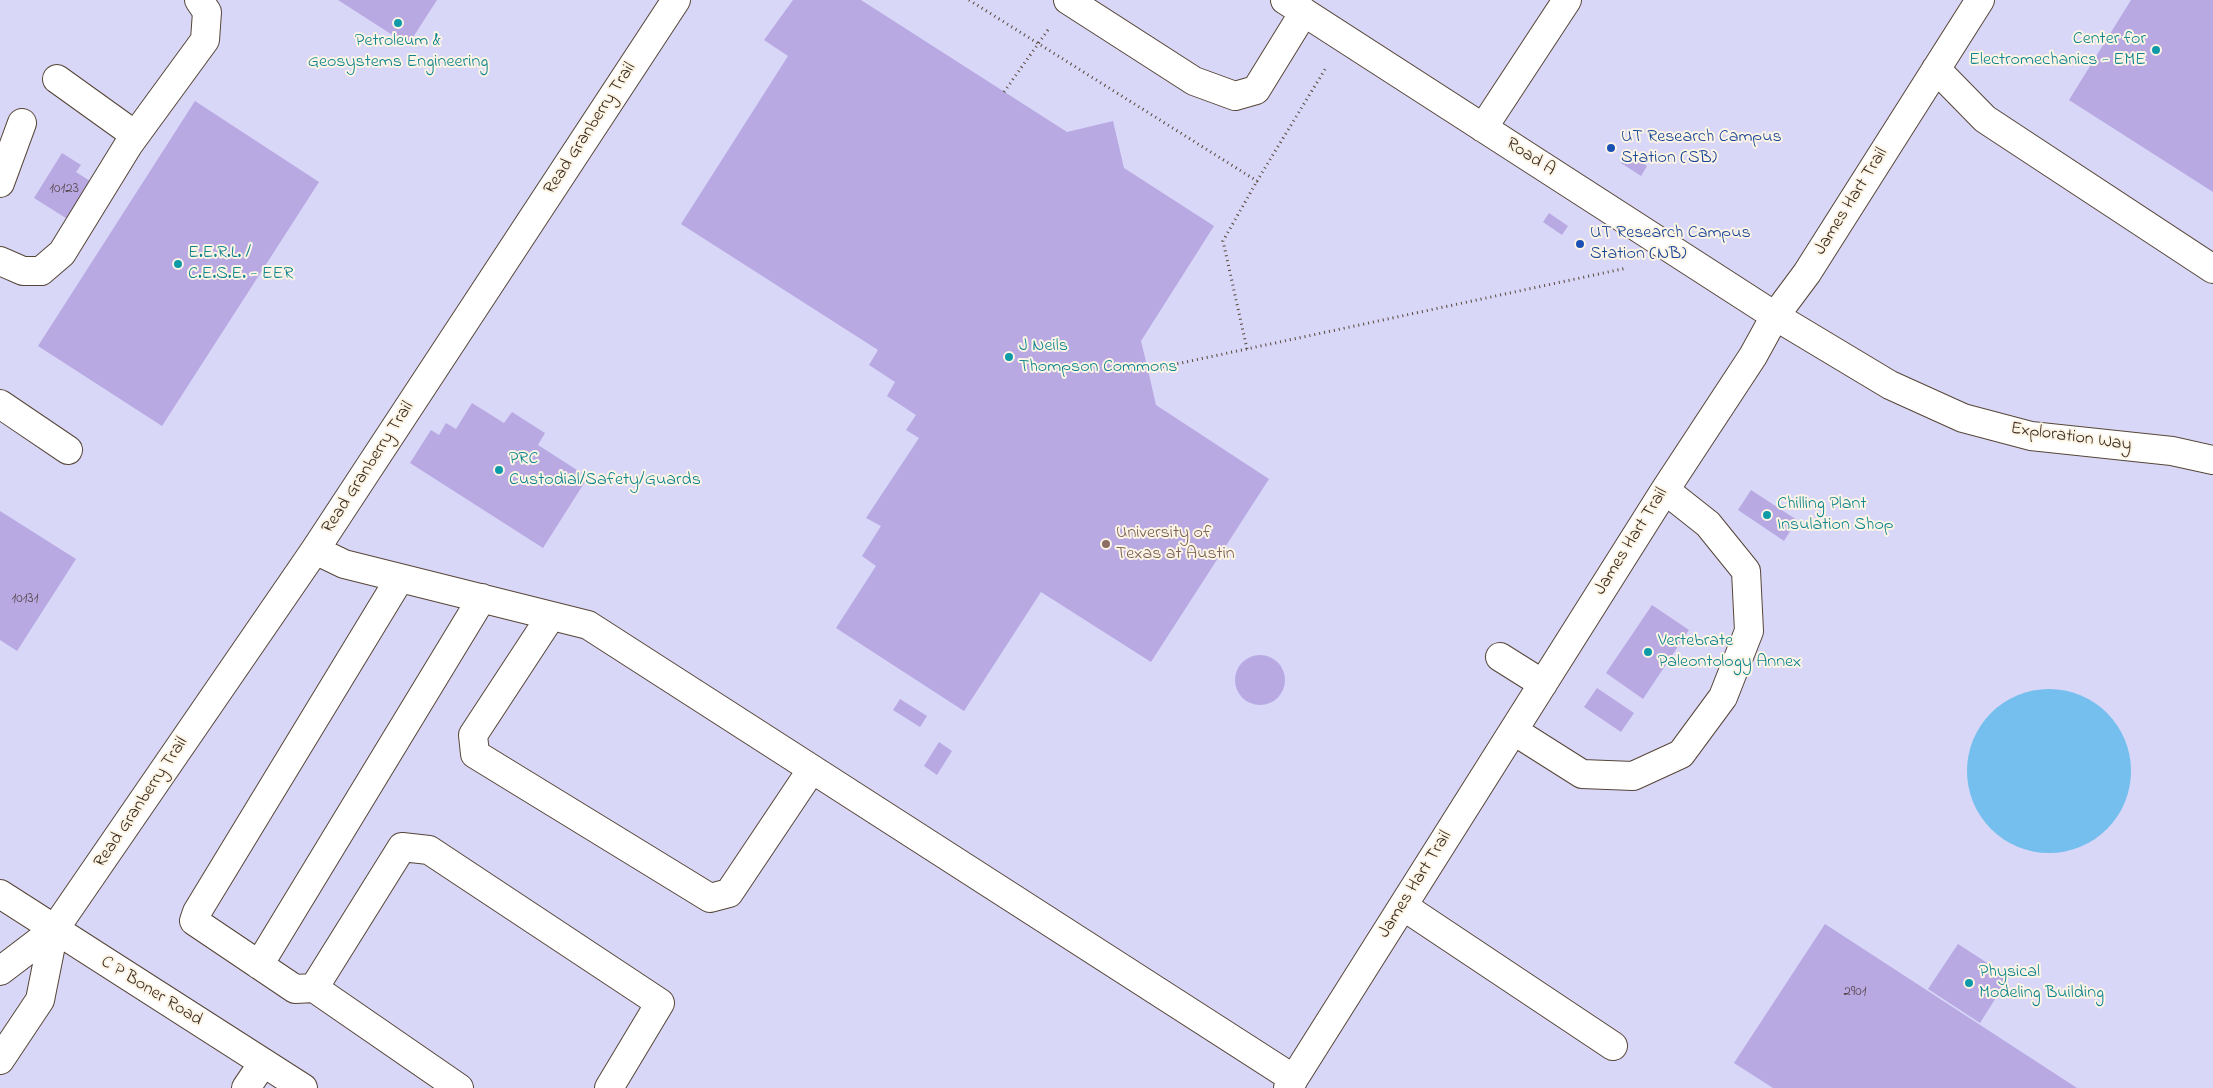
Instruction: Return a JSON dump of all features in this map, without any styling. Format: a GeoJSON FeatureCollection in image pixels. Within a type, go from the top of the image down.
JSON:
{"type":"FeatureCollection","features":[{"type":"Feature","properties":{"kind":"street"},"geometry":{"type":"LineString","coordinates":[[0,261],[23,271],[41,271],[62,252],[135,135],[205,40],[207,12],[199,0]]}},
{"type":"Feature","properties":{"kind":"street"},"geometry":{"type":"LineString","coordinates":[[1068,0],[1194,81],[1235,96],[1256,90],[1294,6]]}},
{"type":"Feature","properties":{"kind":"street"},"geometry":{"type":"LineString","coordinates":[[1483,128],[1567,0]]}},
{"type":"Feature","properties":{"kind":"street","name":"James Hart Trail"},"geometry":{"type":"LineString","coordinates":[[1291,1083],[1665,490],[1753,356],[1775,316],[1807,273],[1980,0]]}},
{"type":"Feature","properties":{"kind":"street","name":"Read Granberry Trail"},"geometry":{"type":"LineString","coordinates":[[0,971],[54,930],[315,550],[666,3]]}},
{"type":"Feature","properties":{"kind":"street","name":"Road A"},"geometry":{"type":"LineString","coordinates":[[1294,6],[1775,316]]}},
{"type":"Feature","properties":{"kind":"street"},"geometry":{"type":"LineString","coordinates":[[1936,68],[1985,118],[2213,268]]}},
{"type":"Feature","properties":{"kind":"street"},"geometry":{"type":"LineString","coordinates":[[57,79],[135,135]]}},
{"type":"Feature","properties":{"kind":"street"},"geometry":{"type":"LineString","coordinates":[[0,183],[22,123]]}},
{"type":"Feature","properties":{"kind":"street","name":"Exploration Way"},"geometry":{"type":"LineString","coordinates":[[1775,316],[1890,385],[1963,418],[2031,436],[2172,451],[2213,460]]}},
{"type":"Feature","properties":{"kind":"street"},"geometry":{"type":"LineString","coordinates":[[0,404],[68,450]]}},
{"type":"Feature","properties":{"kind":"street"},"geometry":{"type":"LineString","coordinates":[[1514,730],[1582,774],[1633,776],[1680,754],[1723,697],[1749,631],[1746,571],[1708,524],[1665,490]]}},
{"type":"Feature","properties":{"kind":"street"},"geometry":{"type":"LineString","coordinates":[[315,550],[344,564],[588,625],[812,769],[1291,1083]]}},
{"type":"Feature","properties":{"kind":"street"},"geometry":{"type":"LineString","coordinates":[[400,578],[197,912],[194,921],[295,989],[314,988],[459,1088]]}},
{"type":"Feature","properties":{"kind":"street"},"geometry":{"type":"LineString","coordinates":[[259,965],[482,598]]}},
{"type":"Feature","properties":{"kind":"street"},"geometry":{"type":"LineString","coordinates":[[551,616],[473,735],[475,754],[710,898],[728,893],[812,769]]}},
{"type":"Feature","properties":{"kind":"street"},"geometry":{"type":"LineString","coordinates":[[1500,657],[1543,684]]}},
{"type":"Feature","properties":{"kind":"street"},"geometry":{"type":"LineString","coordinates":[[314,988],[402,847],[429,850],[660,1003],[609,1088]]}},
{"type":"Feature","properties":{"kind":"street","name":"C P Boner Road"},"geometry":{"type":"LineString","coordinates":[[0,894],[303,1088]]}},
{"type":"Feature","properties":{"kind":"street"},"geometry":{"type":"LineString","coordinates":[[1403,906],[1613,1046]]}},
{"type":"Feature","properties":{"kind":"street","name":"Read Granberry Trail"},"geometry":{"type":"LineString","coordinates":[[0,1060],[40,1000],[54,930]]}},
{"type":"Feature","properties":{"kind":"street"},"geometry":{"type":"LineString","coordinates":[[246,1088],[263,1063]]}},
{"type":"Feature","properties":{"kind":"path"},"geometry":{"type":"LineString","coordinates":[[1004,92],[1032,52]]}},
{"type":"Feature","properties":{"kind":"path"},"geometry":{"type":"LineString","coordinates":[[1247,349],[1222,241],[1257,181]]}},
{"type":"Feature","properties":{"kind":"path"},"geometry":{"type":"LineString","coordinates":[[1148,370],[1627,268]]}},
{"type":"Feature","properties":{"kind":"shaded area","name":"University of Texas at Austin"},"geometry":{"type":"Polygon","coordinates":[[[0,0],[2213,0],[2213,1088],[0,1088],[0,0]]]}},
{"type":"Feature","properties":{"kind":"water"},"geometry":{"type":"Polygon","coordinates":[[[2049,689],[2073,693],[2094,703],[2107,713],[2117,726],[2127,747],[2131,771],[2127,795],[2117,816],[2107,829],[2094,839],[2073,849],[2049,853],[2025,849],[2004,839],[1991,829],[1981,816],[1971,795],[1967,771],[1971,747],[1981,726],[1991,713],[2004,703],[2025,693],[2049,689]]]}},
{"type":"Feature","properties":{"kind":"building","name":"Petroleum & Geosystems Engineering"},"geometry":{"type":"Polygon","coordinates":[[[338,0],[437,0],[408,45],[338,0]]]}},
{"type":"Feature","properties":{"kind":"building","name":"J Neils Thompson Commons"},"geometry":{"type":"Polygon","coordinates":[[[793,0],[861,0],[1067,132],[1113,121],[1124,168],[1214,226],[1141,341],[1156,405],[1269,479],[1151,662],[1041,592],[964,711],[836,628],[876,566],[862,556],[881,526],[866,518],[919,438],[906,430],[916,415],[887,396],[895,382],[869,365],[878,350],[681,224],[788,56],[764,40],[793,0]]]}},
{"type":"Feature","properties":{"kind":"building","name":"Center for Electromechanics - EME"},"geometry":{"type":"Polygon","coordinates":[[[2131,0],[2213,0],[2213,192],[2069,100],[2131,0]]]}},
{"type":"Feature","properties":{"kind":"building","name":"E.E.R.L. / C.E.S.E. - EER"},"geometry":{"type":"Polygon","coordinates":[[[195,101],[319,182],[162,426],[38,346],[195,101]]]}},
{"type":"Feature","properties":{"kind":"building"},"geometry":{"type":"Polygon","coordinates":[[[62,153],[81,165],[76,172],[93,183],[69,220],[34,198],[62,153]]]}},
{"type":"Feature","properties":{"kind":"building"},"geometry":{"type":"Polygon","coordinates":[[[1628,153],[1647,166],[1641,176],[1621,163],[1628,153]]]}},
{"type":"Feature","properties":{"kind":"building"},"geometry":{"type":"Polygon","coordinates":[[[1549,213],[1568,226],[1562,235],[1543,222],[1549,213]]]}},
{"type":"Feature","properties":{"kind":"building","name":"PRC Custodial/Safety/Guards"},"geometry":{"type":"Polygon","coordinates":[[[472,403],[504,423],[512,412],[545,433],[538,445],[588,477],[543,548],[410,463],[431,430],[439,435],[446,423],[456,429],[472,403]]]}},
{"type":"Feature","properties":{"kind":"building","name":"Chilling Plant Insulation Shop"},"geometry":{"type":"Polygon","coordinates":[[[1751,490],[1797,520],[1784,541],[1738,510],[1751,490]]]}},
{"type":"Feature","properties":{"kind":"building"},"geometry":{"type":"Polygon","coordinates":[[[0,511],[76,559],[17,651],[0,640],[0,511]]]}},
{"type":"Feature","properties":{"kind":"building","name":"Vertebrate Paleontology Annex"},"geometry":{"type":"Polygon","coordinates":[[[1652,605],[1689,630],[1643,699],[1606,673],[1652,605]]]}},
{"type":"Feature","properties":{"kind":"building"},"geometry":{"type":"Polygon","coordinates":[[[1255,655],[1265,655],[1278,662],[1285,675],[1285,685],[1278,698],[1265,705],[1255,705],[1246,701],[1239,694],[1235,685],[1235,675],[1239,666],[1246,659],[1255,655]]]}},
{"type":"Feature","properties":{"kind":"building","name":"Vertebrate Paleontology Annex"},"geometry":{"type":"Polygon","coordinates":[[[1597,688],[1634,713],[1621,732],[1584,707],[1597,688]]]}},
{"type":"Feature","properties":{"kind":"building"},"geometry":{"type":"Polygon","coordinates":[[[900,699],[927,716],[920,727],[893,710],[900,699]]]}},
{"type":"Feature","properties":{"kind":"building"},"geometry":{"type":"Polygon","coordinates":[[[939,742],[952,751],[937,775],[924,766],[939,742]]]}},
{"type":"Feature","properties":{"kind":"building"},"geometry":{"type":"Polygon","coordinates":[[[1825,924],[2077,1088],[1773,1088],[1734,1063],[1825,924]]]}},
{"type":"Feature","properties":{"kind":"building","name":"Physical Modeling Building"},"geometry":{"type":"Polygon","coordinates":[[[1958,944],[2009,977],[1980,1023],[1928,989],[1958,944]]]}},
{"type":"Feature","properties":{"kind":"place","name":"Petroleum & Geosystems Engineering"},"geometry":{"type":"Point","coordinates":[398,23]}},
{"type":"Feature","properties":{"kind":"place","name":"Center for Electromechanics - EME"},"geometry":{"type":"Point","coordinates":[2156,50]}},
{"type":"Feature","properties":{"kind":"place","name":"UT Research Campus Station (SB)"},"geometry":{"type":"Point","coordinates":[1611,148]}},
{"type":"Feature","properties":{"kind":"place","name":"UT Research Campus Station (NB)"},"geometry":{"type":"Point","coordinates":[1580,244]}},
{"type":"Feature","properties":{"kind":"place","name":"E.E.R.L. / C.E.S.E. - EER"},"geometry":{"type":"Point","coordinates":[178,264]}},
{"type":"Feature","properties":{"kind":"place","name":"J Neils Thompson Commons"},"geometry":{"type":"Point","coordinates":[1009,357]}},
{"type":"Feature","properties":{"kind":"place","name":"PRC Custodial/Safety/Guards"},"geometry":{"type":"Point","coordinates":[499,470]}},
{"type":"Feature","properties":{"kind":"place","name":"Chilling Plant Insulation Shop"},"geometry":{"type":"Point","coordinates":[1767,515]}},
{"type":"Feature","properties":{"kind":"place","name":"University of Texas at Austin"},"geometry":{"type":"Point","coordinates":[1106,544]}},
{"type":"Feature","properties":{"kind":"place","name":"Vertebrate Paleontology Annex"},"geometry":{"type":"Point","coordinates":[1648,652]}},
{"type":"Feature","properties":{"kind":"place","name":"Physical Modeling Building"},"geometry":{"type":"Point","coordinates":[1969,983]}}]}
